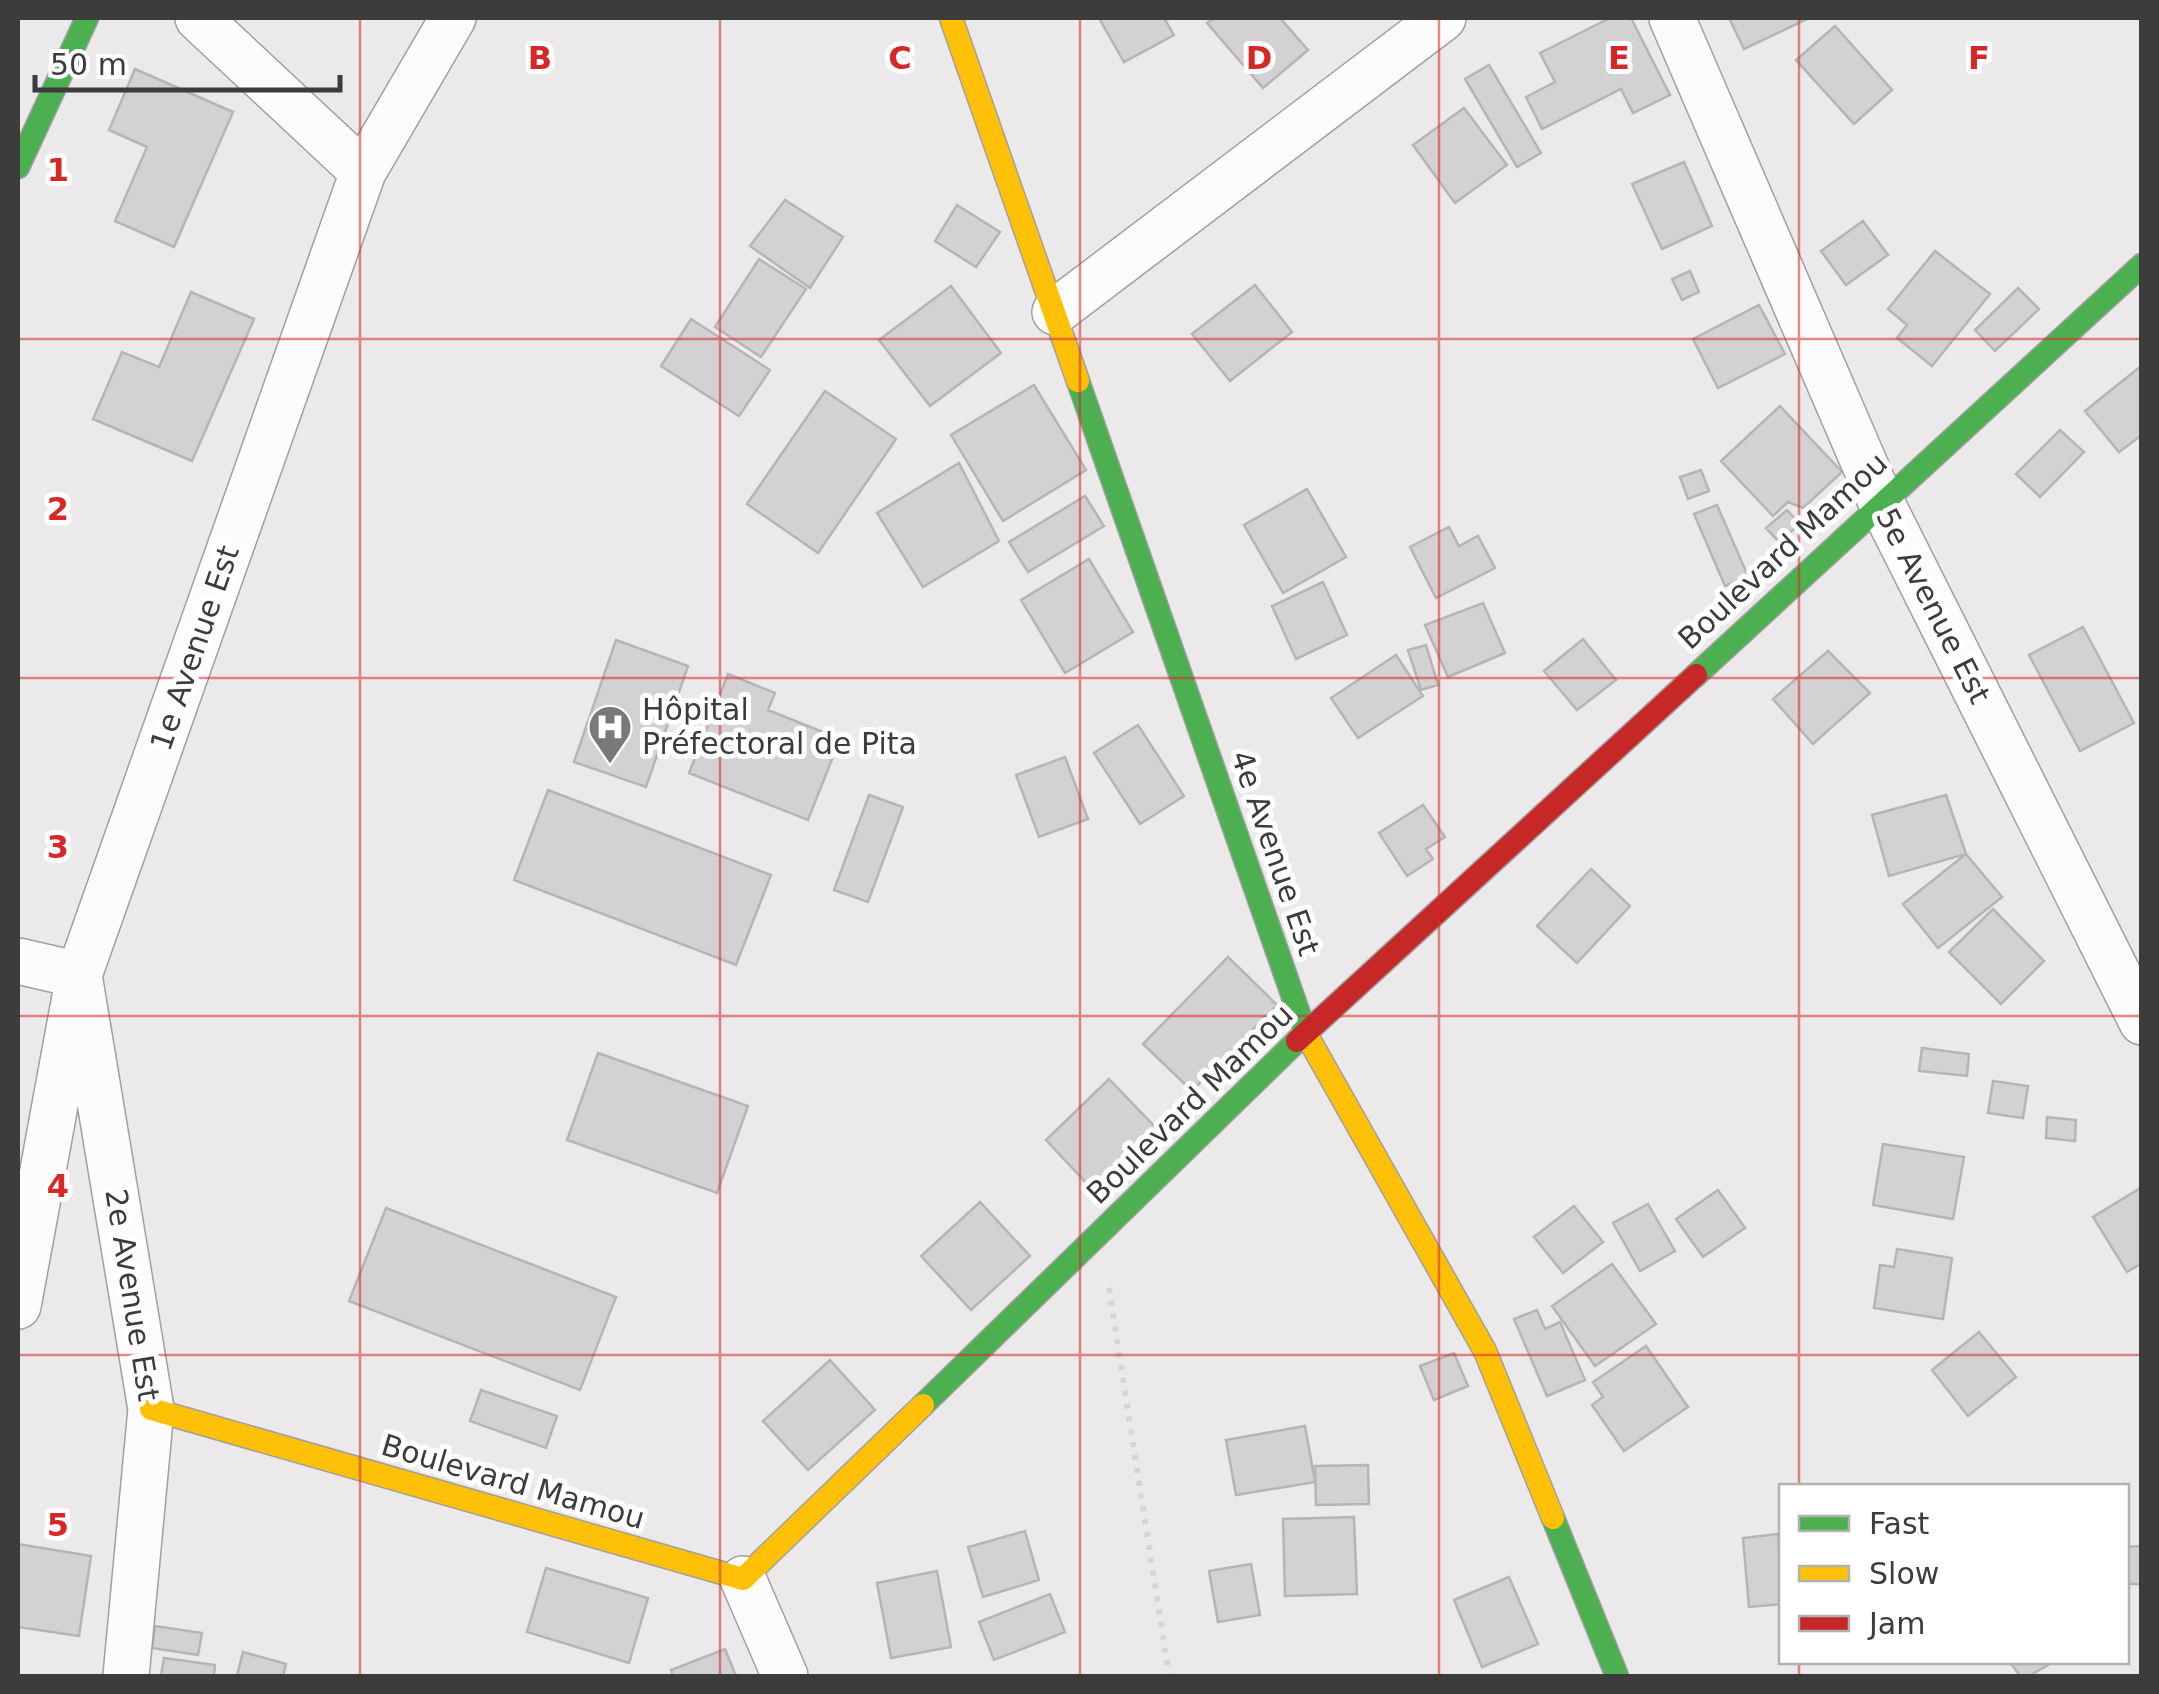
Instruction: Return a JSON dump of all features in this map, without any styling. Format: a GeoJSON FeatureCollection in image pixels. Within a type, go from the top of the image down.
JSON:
{"type":"FeatureCollection","features":[{"type":"Feature","properties":{"kind":"main road"},"geometry":{"type":"LineString","coordinates":[[18,167],[88,18]]}},
{"type":"Feature","properties":{"kind":"main road","name":"4e Avenue Est"},"geometry":{"type":"LineString","coordinates":[[951,18],[1306,1033],[1485,1351],[1617,1676]]}},
{"type":"Feature","properties":{"kind":"main road","name":"Boulevard Mamou"},"geometry":{"type":"LineString","coordinates":[[151,1409],[743,1579],[1306,1033],[2142,265]]}},
{"type":"Feature","properties":{"kind":"street"},"geometry":{"type":"LineString","coordinates":[[198,18],[363,172]]}},
{"type":"Feature","properties":{"kind":"street","name":"1e Avenue Est"},"geometry":{"type":"LineString","coordinates":[[18,1306],[79,975],[363,172],[453,18]]}},
{"type":"Feature","properties":{"kind":"street"},"geometry":{"type":"LineString","coordinates":[[1055,312],[1443,18]]}},
{"type":"Feature","properties":{"kind":"street","name":"5e Avenue Est"},"geometry":{"type":"LineString","coordinates":[[1672,18],[1881,502],[2142,1022]]}},
{"type":"Feature","properties":{"kind":"street"},"geometry":{"type":"LineString","coordinates":[[18,961],[79,975]]}},
{"type":"Feature","properties":{"kind":"street","name":"2e Avenue Est"},"geometry":{"type":"LineString","coordinates":[[79,975],[151,1409],[126,1676]]}},
{"type":"Feature","properties":{"kind":"street"},"geometry":{"type":"LineString","coordinates":[[743,1579],[785,1676]]}},
{"type":"Feature","properties":{"kind":"path"},"geometry":{"type":"LineString","coordinates":[[1100,1232],[1169,1676]]}},
{"type":"Feature","properties":{"kind":"building"},"geometry":{"type":"Polygon","coordinates":[[[1099,18],[1164,18],[1174,35],[1124,62],[1099,18]]]}},
{"type":"Feature","properties":{"kind":"building"},"geometry":{"type":"Polygon","coordinates":[[[1214,18],[1280,18],[1308,50],[1263,88],[1207,23],[1214,18]]]}},
{"type":"Feature","properties":{"kind":"building"},"geometry":{"type":"Polygon","coordinates":[[[1610,18],[1631,18],[1670,95],[1633,113],[1621,89],[1542,129],[1526,97],[1555,82],[1540,53],[1610,18]]]}},
{"type":"Feature","properties":{"kind":"building"},"geometry":{"type":"Polygon","coordinates":[[[1729,18],[1809,18],[1744,49],[1729,18]]]}},
{"type":"Feature","properties":{"kind":"building"},"geometry":{"type":"Polygon","coordinates":[[[1835,26],[1892,90],[1854,124],[1796,60],[1835,26]]]}},
{"type":"Feature","properties":{"kind":"building"},"geometry":{"type":"Polygon","coordinates":[[[1489,65],[1541,153],[1517,167],[1465,79],[1489,65]]]}},
{"type":"Feature","properties":{"kind":"building"},"geometry":{"type":"Polygon","coordinates":[[[135,69],[233,112],[174,247],[115,221],[147,147],[109,130],[135,69]]]}},
{"type":"Feature","properties":{"kind":"building"},"geometry":{"type":"Polygon","coordinates":[[[1464,108],[1507,165],[1455,203],[1413,145],[1464,108]]]}},
{"type":"Feature","properties":{"kind":"building"},"geometry":{"type":"Polygon","coordinates":[[[1684,162],[1712,226],[1662,249],[1632,184],[1684,162]]]}},
{"type":"Feature","properties":{"kind":"building"},"geometry":{"type":"Polygon","coordinates":[[[785,200],[843,237],[810,288],[750,246],[785,200]]]}},
{"type":"Feature","properties":{"kind":"building"},"geometry":{"type":"Polygon","coordinates":[[[957,205],[1000,232],[976,267],[935,241],[957,205]]]}},
{"type":"Feature","properties":{"kind":"building"},"geometry":{"type":"Polygon","coordinates":[[[1863,221],[1888,255],[1846,285],[1821,251],[1863,221]]]}},
{"type":"Feature","properties":{"kind":"building"},"geometry":{"type":"Polygon","coordinates":[[[1935,251],[1990,294],[1932,366],[1897,338],[1907,325],[1888,309],[1935,251]]]}},
{"type":"Feature","properties":{"kind":"building"},"geometry":{"type":"Polygon","coordinates":[[[759,259],[806,289],[761,357],[715,327],[759,259]]]}},
{"type":"Feature","properties":{"kind":"building"},"geometry":{"type":"Polygon","coordinates":[[[1690,271],[1699,292],[1682,300],[1672,279],[1690,271]]]}},
{"type":"Feature","properties":{"kind":"building"},"geometry":{"type":"Polygon","coordinates":[[[1255,285],[1292,332],[1230,381],[1192,334],[1255,285]]]}},
{"type":"Feature","properties":{"kind":"building"},"geometry":{"type":"Polygon","coordinates":[[[951,286],[1001,353],[930,406],[879,340],[951,286]]]}},
{"type":"Feature","properties":{"kind":"building"},"geometry":{"type":"Polygon","coordinates":[[[2018,288],[2039,309],[1995,351],[1975,330],[2018,288]]]}},
{"type":"Feature","properties":{"kind":"building"},"geometry":{"type":"Polygon","coordinates":[[[191,292],[254,319],[192,461],[93,419],[122,352],[159,367],[191,292]]]}},
{"type":"Feature","properties":{"kind":"building"},"geometry":{"type":"Polygon","coordinates":[[[1759,305],[1785,354],[1718,388],[1693,339],[1759,305]]]}},
{"type":"Feature","properties":{"kind":"building"},"geometry":{"type":"Polygon","coordinates":[[[691,319],[770,370],[739,416],[661,366],[691,319]]]}},
{"type":"Feature","properties":{"kind":"building"},"geometry":{"type":"Polygon","coordinates":[[[2141,366],[2142,435],[2119,452],[2085,411],[2141,366]]]}},
{"type":"Feature","properties":{"kind":"building"},"geometry":{"type":"Polygon","coordinates":[[[1034,385],[1086,470],[1003,521],[951,435],[1034,385]]]}},
{"type":"Feature","properties":{"kind":"building"},"geometry":{"type":"Polygon","coordinates":[[[825,391],[896,439],[818,553],[747,504],[825,391]]]}},
{"type":"Feature","properties":{"kind":"building"},"geometry":{"type":"Polygon","coordinates":[[[1780,406],[1842,472],[1803,508],[1788,502],[1773,516],[1721,461],[1780,406]]]}},
{"type":"Feature","properties":{"kind":"building"},"geometry":{"type":"Polygon","coordinates":[[[2060,430],[2084,452],[2040,497],[2016,474],[2060,430]]]}},
{"type":"Feature","properties":{"kind":"building"},"geometry":{"type":"Polygon","coordinates":[[[959,463],[999,541],[923,587],[877,513],[959,463]]]}},
{"type":"Feature","properties":{"kind":"building"},"geometry":{"type":"Polygon","coordinates":[[[1701,470],[1709,491],[1688,499],[1680,477],[1701,470]]]}},
{"type":"Feature","properties":{"kind":"building"},"geometry":{"type":"Polygon","coordinates":[[[1307,489],[1346,557],[1283,593],[1244,525],[1307,489]]]}},
{"type":"Feature","properties":{"kind":"building"},"geometry":{"type":"Polygon","coordinates":[[[1085,496],[1104,526],[1028,572],[1009,542],[1085,496]]]}},
{"type":"Feature","properties":{"kind":"building"},"geometry":{"type":"Polygon","coordinates":[[[1717,505],[1748,576],[1725,586],[1694,514],[1717,505]]]}},
{"type":"Feature","properties":{"kind":"building"},"geometry":{"type":"Polygon","coordinates":[[[1787,510],[1800,524],[1779,542],[1766,528],[1787,510]]]}},
{"type":"Feature","properties":{"kind":"building"},"geometry":{"type":"Polygon","coordinates":[[[1449,527],[1459,546],[1478,536],[1495,568],[1436,598],[1410,547],[1449,527]]]}},
{"type":"Feature","properties":{"kind":"building"},"geometry":{"type":"Polygon","coordinates":[[[1089,559],[1133,632],[1065,673],[1021,600],[1089,559]]]}},
{"type":"Feature","properties":{"kind":"building"},"geometry":{"type":"Polygon","coordinates":[[[1323,582],[1347,635],[1296,659],[1272,606],[1323,582]]]}},
{"type":"Feature","properties":{"kind":"building"},"geometry":{"type":"Polygon","coordinates":[[[1483,603],[1505,653],[1448,677],[1425,625],[1483,603]]]}},
{"type":"Feature","properties":{"kind":"building"},"geometry":{"type":"Polygon","coordinates":[[[2083,627],[2134,723],[2080,751],[2029,655],[2083,627]]]}},
{"type":"Feature","properties":{"kind":"building"},"geometry":{"type":"Polygon","coordinates":[[[1583,639],[1616,680],[1577,710],[1544,671],[1583,639]]]}},
{"type":"Feature","properties":{"kind":"building"},"geometry":{"type":"Polygon","coordinates":[[[616,640],[688,666],[646,787],[574,762],[616,640]]]}},
{"type":"Feature","properties":{"kind":"building"},"geometry":{"type":"Polygon","coordinates":[[[1426,645],[1438,685],[1421,690],[1408,650],[1426,645]]]}},
{"type":"Feature","properties":{"kind":"building"},"geometry":{"type":"Polygon","coordinates":[[[1828,651],[1870,693],[1813,744],[1773,699],[1828,651]]]}},
{"type":"Feature","properties":{"kind":"building"},"geometry":{"type":"Polygon","coordinates":[[[1396,655],[1423,696],[1358,738],[1331,698],[1396,655]]]}},
{"type":"Feature","properties":{"kind":"building"},"geometry":{"type":"Polygon","coordinates":[[[728,674],[775,693],[768,710],[840,739],[808,820],[689,773],[728,674]]]}},
{"type":"Feature","properties":{"kind":"building"},"geometry":{"type":"Polygon","coordinates":[[[1138,725],[1184,796],[1140,824],[1094,753],[1138,725]]]}},
{"type":"Feature","properties":{"kind":"building"},"geometry":{"type":"Polygon","coordinates":[[[1065,757],[1088,819],[1039,837],[1016,775],[1065,757]]]}},
{"type":"Feature","properties":{"kind":"building"},"geometry":{"type":"Polygon","coordinates":[[[548,790],[771,875],[736,965],[514,880],[548,790]]]}},
{"type":"Feature","properties":{"kind":"building"},"geometry":{"type":"Polygon","coordinates":[[[869,795],[903,807],[868,902],[834,890],[869,795]]]}},
{"type":"Feature","properties":{"kind":"building"},"geometry":{"type":"Polygon","coordinates":[[[1946,795],[1966,854],[1889,876],[1872,815],[1946,795]]]}},
{"type":"Feature","properties":{"kind":"building"},"geometry":{"type":"Polygon","coordinates":[[[1423,805],[1445,837],[1426,849],[1433,859],[1407,876],[1379,833],[1423,805]]]}},
{"type":"Feature","properties":{"kind":"building"},"geometry":{"type":"Polygon","coordinates":[[[1966,854],[2002,897],[1938,948],[1903,904],[1966,854]]]}},
{"type":"Feature","properties":{"kind":"building"},"geometry":{"type":"Polygon","coordinates":[[[1591,869],[1630,906],[1577,963],[1537,926],[1591,869]]]}},
{"type":"Feature","properties":{"kind":"building"},"geometry":{"type":"Polygon","coordinates":[[[1993,909],[2044,961],[2001,1004],[1949,952],[1993,909]]]}},
{"type":"Feature","properties":{"kind":"building"},"geometry":{"type":"Polygon","coordinates":[[[1228,957],[1277,1005],[1192,1091],[1143,1044],[1228,957]]]}},
{"type":"Feature","properties":{"kind":"building"},"geometry":{"type":"Polygon","coordinates":[[[1922,1048],[1969,1054],[1967,1076],[1919,1071],[1922,1048]]]}},
{"type":"Feature","properties":{"kind":"building"},"geometry":{"type":"Polygon","coordinates":[[[598,1053],[748,1106],[717,1193],[567,1140],[598,1053]]]}},
{"type":"Feature","properties":{"kind":"building"},"geometry":{"type":"Polygon","coordinates":[[[1109,1079],[1157,1129],[1092,1189],[1046,1140],[1109,1079]]]}},
{"type":"Feature","properties":{"kind":"building"},"geometry":{"type":"Polygon","coordinates":[[[1993,1081],[2028,1086],[2023,1118],[1988,1113],[1993,1081]]]}},
{"type":"Feature","properties":{"kind":"building"},"geometry":{"type":"Polygon","coordinates":[[[2047,1117],[2076,1120],[2075,1141],[2046,1138],[2047,1117]]]}},
{"type":"Feature","properties":{"kind":"building"},"geometry":{"type":"Polygon","coordinates":[[[1883,1144],[1964,1157],[1953,1219],[1873,1205],[1883,1144]]]}},
{"type":"Feature","properties":{"kind":"building"},"geometry":{"type":"Polygon","coordinates":[[[2142,1187],[2142,1263],[2127,1272],[2093,1217],[2142,1187]]]}},
{"type":"Feature","properties":{"kind":"building"},"geometry":{"type":"Polygon","coordinates":[[[1718,1190],[1745,1228],[1703,1257],[1676,1219],[1718,1190]]]}},
{"type":"Feature","properties":{"kind":"building"},"geometry":{"type":"Polygon","coordinates":[[[980,1202],[1030,1256],[971,1310],[921,1256],[980,1202]]]}},
{"type":"Feature","properties":{"kind":"building"},"geometry":{"type":"Polygon","coordinates":[[[1648,1204],[1675,1251],[1640,1271],[1613,1223],[1648,1204]]]}},
{"type":"Feature","properties":{"kind":"building"},"geometry":{"type":"Polygon","coordinates":[[[1574,1206],[1603,1242],[1563,1273],[1534,1237],[1574,1206]]]}},
{"type":"Feature","properties":{"kind":"building"},"geometry":{"type":"Polygon","coordinates":[[[386,1208],[616,1297],[580,1390],[349,1301],[386,1208]]]}},
{"type":"Feature","properties":{"kind":"building"},"geometry":{"type":"Polygon","coordinates":[[[1897,1249],[1952,1258],[1943,1319],[1874,1308],[1880,1265],[1894,1267],[1897,1249]]]}},
{"type":"Feature","properties":{"kind":"building"},"geometry":{"type":"Polygon","coordinates":[[[1612,1264],[1656,1324],[1595,1366],[1552,1306],[1612,1264]]]}},
{"type":"Feature","properties":{"kind":"building"},"geometry":{"type":"Polygon","coordinates":[[[1537,1310],[1545,1329],[1560,1322],[1585,1380],[1547,1396],[1514,1319],[1537,1310]]]}},
{"type":"Feature","properties":{"kind":"building"},"geometry":{"type":"Polygon","coordinates":[[[1979,1332],[2016,1377],[1968,1416],[1932,1370],[1979,1332]]]}},
{"type":"Feature","properties":{"kind":"building"},"geometry":{"type":"Polygon","coordinates":[[[1646,1346],[1688,1407],[1624,1451],[1592,1405],[1603,1397],[1593,1382],[1646,1346]]]}},
{"type":"Feature","properties":{"kind":"building"},"geometry":{"type":"Polygon","coordinates":[[[1454,1353],[1468,1386],[1434,1400],[1420,1366],[1454,1353]]]}},
{"type":"Feature","properties":{"kind":"building"},"geometry":{"type":"Polygon","coordinates":[[[830,1360],[875,1410],[808,1470],[763,1421],[830,1360]]]}},
{"type":"Feature","properties":{"kind":"building"},"geometry":{"type":"Polygon","coordinates":[[[481,1390],[557,1416],[546,1448],[470,1421],[481,1390]]]}},
{"type":"Feature","properties":{"kind":"building"},"geometry":{"type":"Polygon","coordinates":[[[1305,1426],[1315,1482],[1236,1495],[1226,1440],[1305,1426]]]}},
{"type":"Feature","properties":{"kind":"building"},"geometry":{"type":"Polygon","coordinates":[[[1368,1465],[1369,1504],[1316,1505],[1315,1466],[1368,1465]]]}},
{"type":"Feature","properties":{"kind":"building"},"geometry":{"type":"Polygon","coordinates":[[[1354,1517],[1357,1594],[1285,1596],[1283,1519],[1354,1517]]]}},
{"type":"Feature","properties":{"kind":"building"},"geometry":{"type":"Polygon","coordinates":[[[1025,1531],[1039,1580],[983,1597],[968,1547],[1025,1531]]]}},
{"type":"Feature","properties":{"kind":"building"},"geometry":{"type":"Polygon","coordinates":[[[1778,1534],[1779,1604],[1749,1607],[1743,1538],[1778,1534]]]}},
{"type":"Feature","properties":{"kind":"building"},"geometry":{"type":"Polygon","coordinates":[[[18,1544],[91,1556],[79,1636],[18,1627],[18,1544]]]}},
{"type":"Feature","properties":{"kind":"building"},"geometry":{"type":"Polygon","coordinates":[[[2142,1546],[2142,1584],[2129,1584],[2129,1547],[2142,1546]]]}},
{"type":"Feature","properties":{"kind":"building"},"geometry":{"type":"Polygon","coordinates":[[[1251,1564],[1260,1615],[1218,1622],[1209,1571],[1251,1564]]]}},
{"type":"Feature","properties":{"kind":"building"},"geometry":{"type":"Polygon","coordinates":[[[546,1568],[648,1598],[629,1663],[527,1632],[546,1568]]]}},
{"type":"Feature","properties":{"kind":"building"},"geometry":{"type":"Polygon","coordinates":[[[937,1571],[951,1647],[891,1658],[877,1583],[937,1571]]]}},
{"type":"Feature","properties":{"kind":"building"},"geometry":{"type":"Polygon","coordinates":[[[1509,1577],[1538,1644],[1482,1667],[1454,1600],[1509,1577]]]}},
{"type":"Feature","properties":{"kind":"building"},"geometry":{"type":"Polygon","coordinates":[[[1050,1594],[1065,1632],[994,1660],[979,1622],[1050,1594]]]}},
{"type":"Feature","properties":{"kind":"building"},"geometry":{"type":"Polygon","coordinates":[[[155,1626],[202,1633],[198,1655],[152,1648],[155,1626]]]}},
{"type":"Feature","properties":{"kind":"building"},"geometry":{"type":"Polygon","coordinates":[[[725,1649],[736,1676],[673,1676],[671,1670],[725,1649]]]}},
{"type":"Feature","properties":{"kind":"building"},"geometry":{"type":"Polygon","coordinates":[[[243,1652],[286,1664],[283,1676],[237,1676],[243,1652]]]}},
{"type":"Feature","properties":{"kind":"building"},"geometry":{"type":"Polygon","coordinates":[[[164,1658],[215,1665],[214,1676],[161,1676],[164,1658]]]}},
{"type":"Feature","properties":{"kind":"building"},"geometry":{"type":"Polygon","coordinates":[[[2011,1664],[2050,1664],[2029,1676],[2020,1676],[2011,1664]]]}},
{"type":"Feature","properties":{"kind":"traffic: fast"},"geometry":{"type":"LineString","coordinates":[[18,167],[87,18]]}},
{"type":"Feature","properties":{"kind":"traffic: fast"},"geometry":{"type":"LineString","coordinates":[[1696,675],[2142,265]]}},
{"type":"Feature","properties":{"kind":"traffic: fast"},"geometry":{"type":"LineString","coordinates":[[1078,381],[1306,1034]]}},
{"type":"Feature","properties":{"kind":"traffic: fast"},"geometry":{"type":"LineString","coordinates":[[923,1405],[1297,1041]]}},
{"type":"Feature","properties":{"kind":"traffic: fast"},"geometry":{"type":"LineString","coordinates":[[1553,1518],[1617,1676]]}},
{"type":"Feature","properties":{"kind":"traffic: slow"},"geometry":{"type":"LineString","coordinates":[[951,18],[1078,381]]}},
{"type":"Feature","properties":{"kind":"traffic: slow"},"geometry":{"type":"LineString","coordinates":[[1306,1034],[1485,1351],[1553,1518]]}},
{"type":"Feature","properties":{"kind":"traffic: slow"},"geometry":{"type":"LineString","coordinates":[[151,1409],[743,1579],[923,1405]]}},
{"type":"Feature","properties":{"kind":"traffic: jam"},"geometry":{"type":"LineString","coordinates":[[1297,1041],[1696,675]]}},
{"type":"Feature","properties":{"kind":"place","name":"Hôpital Préfectoral de Pita"},"geometry":{"type":"Point","coordinates":[610,765]}}]}
